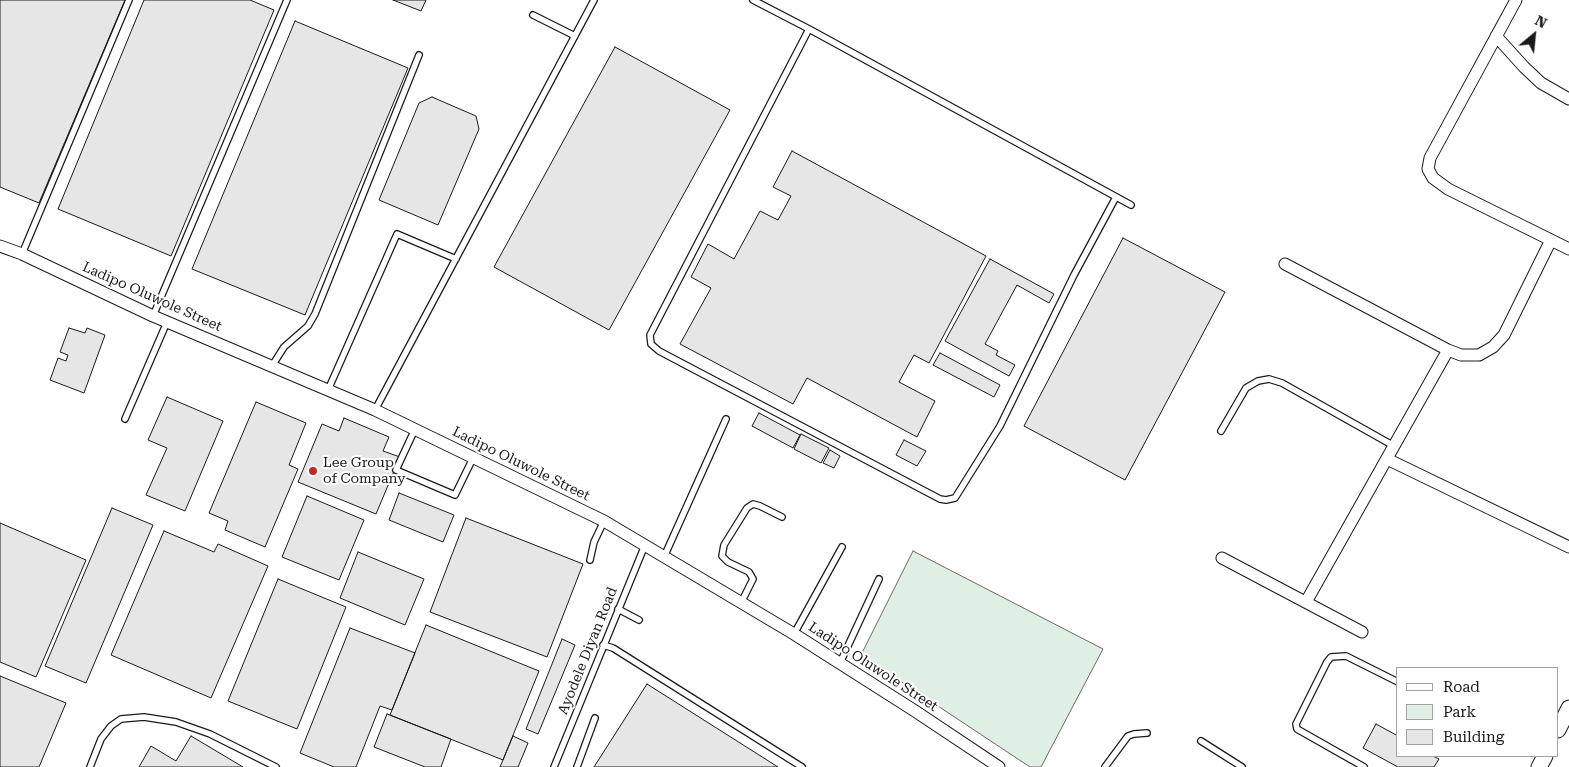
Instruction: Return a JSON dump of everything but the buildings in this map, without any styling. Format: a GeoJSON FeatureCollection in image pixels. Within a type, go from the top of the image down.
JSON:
{"type":"FeatureCollection","features":[{"type":"Feature","properties":{"kind":"street"},"geometry":{"type":"LineString","coordinates":[[1516,0],[1430,158],[1428,169],[1433,178],[1448,189],[1569,249]]}},
{"type":"Feature","properties":{"kind":"street"},"geometry":{"type":"LineString","coordinates":[[1496,36],[1541,83],[1569,99]]}},
{"type":"Feature","properties":{"kind":"street"},"geometry":{"type":"LineString","coordinates":[[1286,264],[1448,350],[1461,355],[1479,355],[1493,347],[1504,335],[1551,240]]}},
{"type":"Feature","properties":{"kind":"street","name":"Ladipo Oluwole Street"},"geometry":{"type":"LineString","coordinates":[[0,246],[22,254],[153,316],[375,410],[604,522],[794,634],[916,711],[998,767]]}},
{"type":"Feature","properties":{"kind":"street"},"geometry":{"type":"LineString","coordinates":[[1306,602],[1448,350]]}},
{"type":"Feature","properties":{"kind":"street"},"geometry":{"type":"LineString","coordinates":[[1386,459],[1569,547]]}},
{"type":"Feature","properties":{"kind":"street"},"geometry":{"type":"LineString","coordinates":[[1222,558],[1362,632]]}},
{"type":"Feature","properties":{"kind":"street"},"geometry":{"type":"LineString","coordinates":[[1559,728],[1568,713]]}},
{"type":"Feature","properties":{"kind":"lane"},"geometry":{"type":"LineString","coordinates":[[22,254],[129,0]]}},
{"type":"Feature","properties":{"kind":"lane"},"geometry":{"type":"LineString","coordinates":[[153,316],[287,0]]}},
{"type":"Feature","properties":{"kind":"lane"},"geometry":{"type":"LineString","coordinates":[[375,410],[594,0]]}},
{"type":"Feature","properties":{"kind":"lane"},"geometry":{"type":"LineString","coordinates":[[753,0],[766,3],[809,29],[1131,205]]}},
{"type":"Feature","properties":{"kind":"lane"},"geometry":{"type":"LineString","coordinates":[[533,15],[575,36]]}},
{"type":"Feature","properties":{"kind":"lane"},"geometry":{"type":"LineString","coordinates":[[809,29],[650,335],[651,344],[659,351],[940,498],[946,500],[955,498],[1000,426],[1074,275],[1116,197]]}},
{"type":"Feature","properties":{"kind":"lane"},"geometry":{"type":"LineString","coordinates":[[272,366],[284,348],[308,326],[315,314],[419,55]]}},
{"type":"Feature","properties":{"kind":"lane"},"geometry":{"type":"LineString","coordinates":[[328,390],[397,234],[456,259]]}},
{"type":"Feature","properties":{"kind":"lane"},"geometry":{"type":"LineString","coordinates":[[125,420],[167,322]]}},
{"type":"Feature","properties":{"kind":"lane"},"geometry":{"type":"LineString","coordinates":[[1220,431],[1246,388],[1258,381],[1269,379],[1282,383],[1394,446]]}},
{"type":"Feature","properties":{"kind":"lane"},"geometry":{"type":"LineString","coordinates":[[664,556],[726,420]]}},
{"type":"Feature","properties":{"kind":"lane"},"geometry":{"type":"LineString","coordinates":[[415,429],[396,470],[455,496],[473,458]]}},
{"type":"Feature","properties":{"kind":"lane"},"geometry":{"type":"LineString","coordinates":[[741,603],[753,578],[749,572],[728,562],[722,556],[724,545],[747,508],[753,504],[782,517]]}},
{"type":"Feature","properties":{"kind":"lane"},"geometry":{"type":"LineString","coordinates":[[590,560],[594,542],[604,522]]}},
{"type":"Feature","properties":{"kind":"lane","name":"Ayodele Diyan Road"},"geometry":{"type":"LineString","coordinates":[[554,767],[645,545]]}},
{"type":"Feature","properties":{"kind":"lane"},"geometry":{"type":"LineString","coordinates":[[794,634],[842,547]]}},
{"type":"Feature","properties":{"kind":"lane"},"geometry":{"type":"LineString","coordinates":[[840,663],[879,579]]}},
{"type":"Feature","properties":{"kind":"lane"},"geometry":{"type":"LineString","coordinates":[[618,609],[639,620]]}},
{"type":"Feature","properties":{"kind":"lane"},"geometry":{"type":"LineString","coordinates":[[604,645],[613,648],[802,767]]}},
{"type":"Feature","properties":{"kind":"lane"},"geometry":{"type":"LineString","coordinates":[[1364,767],[1297,729],[1296,724],[1331,657],[1346,656],[1396,681]]}},
{"type":"Feature","properties":{"kind":"lane"},"geometry":{"type":"LineString","coordinates":[[90,767],[101,739],[111,726],[121,719],[144,717],[176,722],[210,734],[276,767]]}},
{"type":"Feature","properties":{"kind":"lane"},"geometry":{"type":"LineString","coordinates":[[577,767],[595,718]]}},
{"type":"Feature","properties":{"kind":"lane"},"geometry":{"type":"LineString","coordinates":[[1106,767],[1128,736],[1148,733]]}},
{"type":"Feature","properties":{"kind":"lane"},"geometry":{"type":"LineString","coordinates":[[1201,741],[1242,767]]}},
{"type":"Feature","properties":{"kind":"green space"},"geometry":{"type":"Polygon","coordinates":[[[913,551],[1103,649],[1041,767],[1030,767],[861,655],[913,551]]]}},
{"type":"Feature","properties":{"kind":"place","name":"Lee Group of Company"},"geometry":{"type":"Point","coordinates":[313,471]}}]}
